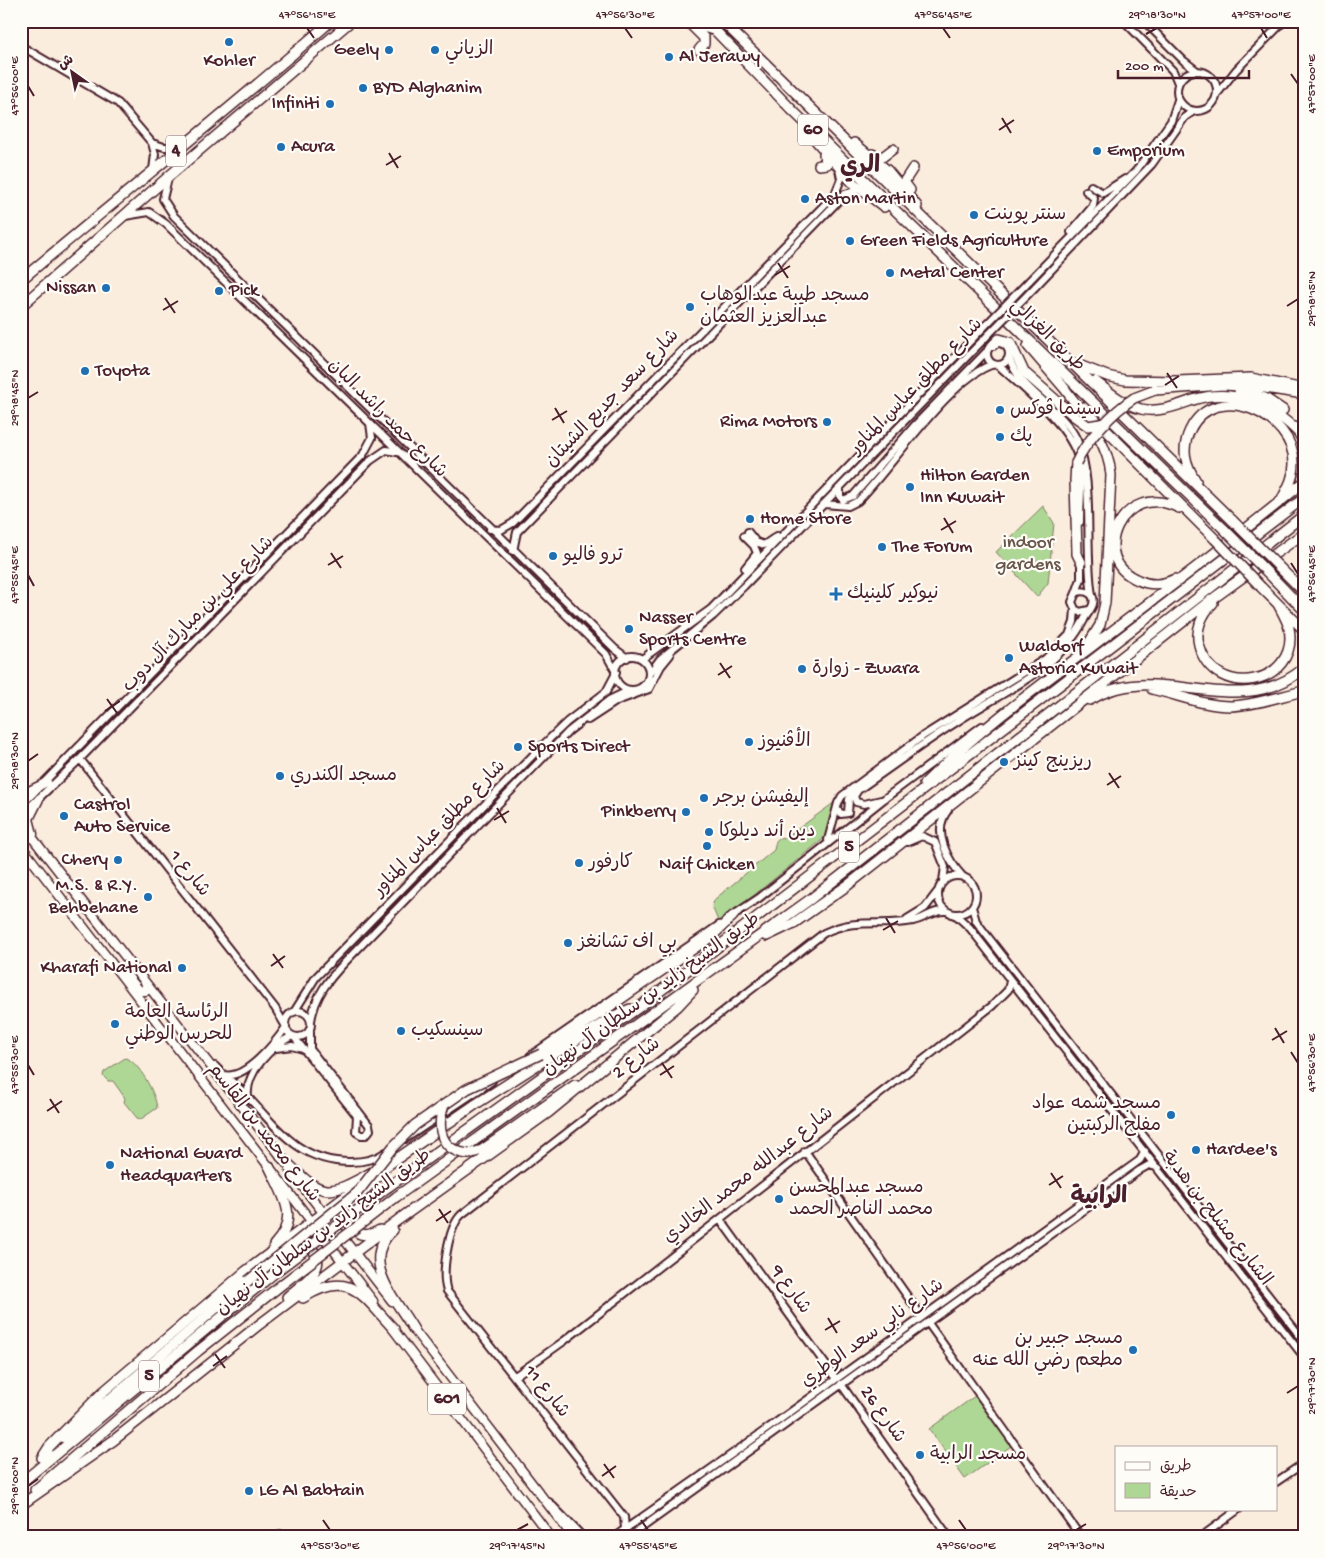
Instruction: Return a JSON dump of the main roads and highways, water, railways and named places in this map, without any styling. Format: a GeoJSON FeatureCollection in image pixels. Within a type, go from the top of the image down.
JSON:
{"type":"FeatureCollection","features":[{"type":"Feature","properties":{"kind":"highway","name":"4"},"geometry":{"type":"LineString","coordinates":[[21,280],[152,170],[255,88],[331,21]]}},
{"type":"Feature","properties":{"kind":"highway","name":"4"},"geometry":{"type":"LineString","coordinates":[[21,306],[168,177],[351,21]]}},
{"type":"Feature","properties":{"kind":"highway"},"geometry":{"type":"LineString","coordinates":[[687,21],[704,38],[704,44],[699,50]]}},
{"type":"Feature","properties":{"kind":"highway"},"geometry":{"type":"LineString","coordinates":[[696,21],[703,27],[717,32]]}},
{"type":"Feature","properties":{"kind":"highway","name":"طريق الغزالي"},"geometry":{"type":"LineString","coordinates":[[706,21],[793,111],[1225,530],[1304,610]]}},
{"type":"Feature","properties":{"kind":"highway","name":"طريق الغزالي"},"geometry":{"type":"LineString","coordinates":[[724,23],[1304,592]]}},
{"type":"Feature","properties":{"kind":"highway"},"geometry":{"type":"LineString","coordinates":[[793,111],[819,145],[852,182],[922,236]]}},
{"type":"Feature","properties":{"kind":"highway"},"geometry":{"type":"LineString","coordinates":[[820,117],[853,142],[897,180],[931,227]]}},
{"type":"Feature","properties":{"kind":"highway"},"geometry":{"type":"LineString","coordinates":[[853,142],[878,158],[885,157],[893,149]]}},
{"type":"Feature","properties":{"kind":"highway"},"geometry":{"type":"LineString","coordinates":[[819,145],[828,162],[826,166],[819,165]]}},
{"type":"Feature","properties":{"kind":"highway"},"geometry":{"type":"LineString","coordinates":[[913,168],[904,182],[918,201],[920,210]]}},
{"type":"Feature","properties":{"kind":"highway"},"geometry":{"type":"LineString","coordinates":[[1013,326],[1031,351],[1062,385],[1304,630]]}},
{"type":"Feature","properties":{"kind":"highway"},"geometry":{"type":"LineString","coordinates":[[991,348],[1000,339],[1010,342],[1024,372],[1074,416],[1088,426],[1099,426],[1106,423]]}},
{"type":"Feature","properties":{"kind":"highway"},"geometry":{"type":"LineString","coordinates":[[1066,360],[1102,374],[1125,380],[1177,381],[1251,378],[1304,389]]}},
{"type":"Feature","properties":{"kind":"highway"},"geometry":{"type":"LineString","coordinates":[[1079,372],[1120,400],[1140,408],[1162,409],[1201,398],[1236,396],[1272,409],[1298,432]]}},
{"type":"Feature","properties":{"kind":"highway"},"geometry":{"type":"LineString","coordinates":[[1060,670],[1088,645],[1103,615],[1112,484],[1110,464],[1104,446],[1062,385]]}},
{"type":"Feature","properties":{"kind":"highway"},"geometry":{"type":"LineString","coordinates":[[1081,562],[1077,554],[1076,463],[1083,450],[1119,409],[1134,398],[1155,390],[1234,385],[1304,394]]}},
{"type":"Feature","properties":{"kind":"highway"},"geometry":{"type":"LineString","coordinates":[[1180,388],[1233,389],[1259,395],[1284,411],[1304,442]]}},
{"type":"Feature","properties":{"kind":"highway"},"geometry":{"type":"LineString","coordinates":[[1202,491],[1189,469],[1184,453],[1192,426],[1206,412],[1216,408],[1235,405],[1251,408],[1261,413],[1282,430],[1292,447],[1294,457],[1291,480],[1283,497],[1271,510]]}},
{"type":"Feature","properties":{"kind":"highway"},"geometry":{"type":"LineString","coordinates":[[901,808],[951,758],[1020,700],[1271,510],[1304,482]]}},
{"type":"Feature","properties":{"kind":"highway","name":"طريق الشيخ زايد بن سلطان آل نهيان"},"geometry":{"type":"LineString","coordinates":[[25,1480],[278,1270],[388,1187],[642,1005],[1304,498]]}},
{"type":"Feature","properties":{"kind":"highway"},"geometry":{"type":"LineString","coordinates":[[1186,511],[1165,502],[1152,500],[1139,504],[1128,511],[1116,529],[1114,553],[1118,564],[1125,572],[1144,583],[1156,585],[1166,583],[1203,562]]}},
{"type":"Feature","properties":{"kind":"highway","name":"طريق الشيخ زايد بن سلطان آل نهيان"},"geometry":{"type":"LineString","coordinates":[[21,1504],[198,1351],[285,1282],[396,1197],[756,940],[1304,515]]}},
{"type":"Feature","properties":{"kind":"highway"},"geometry":{"type":"LineString","coordinates":[[756,940],[776,932],[808,914],[888,854],[1233,584],[1304,533]]}},
{"type":"Feature","properties":{"kind":"highway"},"geometry":{"type":"LineString","coordinates":[[1099,688],[1230,572]]}},
{"type":"Feature","properties":{"kind":"highway"},"geometry":{"type":"LineString","coordinates":[[1233,584],[1209,607],[1200,624],[1198,636],[1203,655],[1209,666],[1229,679],[1254,680],[1279,666],[1289,646],[1289,630],[1278,604]]}},
{"type":"Feature","properties":{"kind":"highway"},"geometry":{"type":"LineString","coordinates":[[1054,723],[1095,697],[1116,688],[1143,683],[1223,693],[1243,693],[1287,681],[1304,668]]}},
{"type":"Feature","properties":{"kind":"highway"},"geometry":{"type":"LineString","coordinates":[[1132,685],[1218,705],[1247,704],[1304,691]]}},
{"type":"Feature","properties":{"kind":"highway"},"geometry":{"type":"LineString","coordinates":[[42,1458],[248,1281],[351,1199],[369,1181],[405,1134],[444,1105],[474,1086],[541,1054],[712,936],[733,916]]}},
{"type":"Feature","properties":{"kind":"highway"},"geometry":{"type":"LineString","coordinates":[[21,1504],[114,1440],[256,1327],[354,1253],[563,1102],[682,1003],[700,981]]}},
{"type":"Feature","properties":{"kind":"highway"},"geometry":{"type":"LineString","coordinates":[[281,1157],[310,1184],[329,1191],[344,1188],[392,1161],[614,1016],[642,1005]]}},
{"type":"Feature","properties":{"kind":"highway"},"geometry":{"type":"LineString","coordinates":[[444,1105],[439,1122],[441,1136],[455,1151],[469,1154],[482,1150],[642,1035]]}},
{"type":"Feature","properties":{"kind":"highway"},"geometry":{"type":"LineString","coordinates":[[246,1271],[392,1161]]}},
{"type":"Feature","properties":{"kind":"highway"},"geometry":{"type":"LineString","coordinates":[[392,1161],[353,1204],[348,1218],[355,1232],[367,1235],[398,1220]]}},
{"type":"Feature","properties":{"kind":"highway"},"geometry":{"type":"LineString","coordinates":[[25,1480],[49,1447],[95,1400],[246,1271],[279,1240],[289,1219],[287,1205],[269,1166]]}},
{"type":"Feature","properties":{"kind":"highway"},"geometry":{"type":"LineString","coordinates":[[414,1330],[379,1270],[377,1259],[379,1247],[391,1231],[456,1178]]}},
{"type":"Feature","properties":{"kind":"highway"},"geometry":{"type":"LineString","coordinates":[[256,1327],[310,1278],[318,1265],[318,1258],[313,1249],[301,1242],[287,1244],[275,1249]]}},
{"type":"Feature","properties":{"kind":"highway"},"geometry":{"type":"LineString","coordinates":[[256,1327],[320,1288],[342,1284],[358,1292],[394,1329]]}},
{"type":"Feature","properties":{"kind":"main road"},"geometry":{"type":"LineString","coordinates":[[21,795],[47,782]]}},
{"type":"Feature","properties":{"kind":"main road"},"geometry":{"type":"LineString","coordinates":[[38,845],[29,819],[39,799]]}},
{"type":"Feature","properties":{"kind":"main road","name":"شارع محمد بن القاسم"},"geometry":{"type":"LineString","coordinates":[[21,823],[573,1537]]}},
{"type":"Feature","properties":{"kind":"main road","name":"شارع محمد بن القاسم"},"geometry":{"type":"LineString","coordinates":[[21,846],[312,1221],[551,1537]]}},
{"type":"Feature","properties":{"kind":"main road"},"geometry":{"type":"LineString","coordinates":[[21,854],[37,866]]}},
{"type":"Feature","properties":{"kind":"main road"},"geometry":{"type":"LineString","coordinates":[[96,944],[108,950],[140,991],[145,991],[146,985]]}},
{"type":"Feature","properties":{"kind":"main road"},"geometry":{"type":"LineString","coordinates":[[156,1021],[157,1014],[163,1015],[192,1053],[211,1070]]}},
{"type":"Feature","properties":{"kind":"main road"},"geometry":{"type":"LineString","coordinates":[[195,1084],[196,1072]]}},
{"type":"Feature","properties":{"kind":"place","name":"Kohler"},"geometry":{"type":"Point","coordinates":[229,42]}},
{"type":"Feature","properties":{"kind":"place","name":"Geely"},"geometry":{"type":"Point","coordinates":[389,50]}},
{"type":"Feature","properties":{"kind":"place","name":"الزياني"},"geometry":{"type":"Point","coordinates":[435,50]}},
{"type":"Feature","properties":{"kind":"place","name":"Al Jerawy"},"geometry":{"type":"Point","coordinates":[669,57]}},
{"type":"Feature","properties":{"kind":"place","name":"BYD Alghanim"},"geometry":{"type":"Point","coordinates":[363,88]}},
{"type":"Feature","properties":{"kind":"place","name":"Infiniti"},"geometry":{"type":"Point","coordinates":[330,104]}},
{"type":"Feature","properties":{"kind":"place","name":"Acura"},"geometry":{"type":"Point","coordinates":[281,147]}},
{"type":"Feature","properties":{"kind":"place","name":"Emporium"},"geometry":{"type":"Point","coordinates":[1097,151]}},
{"type":"Feature","properties":{"kind":"place","name":"Aston Martin"},"geometry":{"type":"Point","coordinates":[805,199]}},
{"type":"Feature","properties":{"kind":"place","name":"سنتر پوينت"},"geometry":{"type":"Point","coordinates":[974,215]}},
{"type":"Feature","properties":{"kind":"place","name":"Green Fields Agriculture"},"geometry":{"type":"Point","coordinates":[850,241]}},
{"type":"Feature","properties":{"kind":"place","name":"Metal Center"},"geometry":{"type":"Point","coordinates":[890,273]}},
{"type":"Feature","properties":{"kind":"place","name":"Nissan"},"geometry":{"type":"Point","coordinates":[106,288]}},
{"type":"Feature","properties":{"kind":"place","name":"Pick"},"geometry":{"type":"Point","coordinates":[219,291]}},
{"type":"Feature","properties":{"kind":"place","name":"مسجد طيبة عبدالوهاب عبدالعزيز العثمان"},"geometry":{"type":"Point","coordinates":[690,307]}},
{"type":"Feature","properties":{"kind":"place","name":"Toyota"},"geometry":{"type":"Point","coordinates":[85,371]}},
{"type":"Feature","properties":{"kind":"place","name":"سينما ڤوكس"},"geometry":{"type":"Point","coordinates":[1000,410]}},
{"type":"Feature","properties":{"kind":"place","name":"Rima Motors"},"geometry":{"type":"Point","coordinates":[827,422]}},
{"type":"Feature","properties":{"kind":"place","name":"پك"},"geometry":{"type":"Point","coordinates":[1000,437]}},
{"type":"Feature","properties":{"kind":"place","name":"Hilton Garden Inn Kuwait"},"geometry":{"type":"Point","coordinates":[910,487]}},
{"type":"Feature","properties":{"kind":"place","name":"Home Store"},"geometry":{"type":"Point","coordinates":[750,519]}},
{"type":"Feature","properties":{"kind":"place","name":"The Forum"},"geometry":{"type":"Point","coordinates":[882,547]}},
{"type":"Feature","properties":{"kind":"place","name":"ترو فاليو"},"geometry":{"type":"Point","coordinates":[553,556]}},
{"type":"Feature","properties":{"kind":"place","name":"نيوكير كلينيك"},"geometry":{"type":"Point","coordinates":[836,594]}},
{"type":"Feature","properties":{"kind":"place","name":"Nasser Sports Centre"},"geometry":{"type":"Point","coordinates":[629,629]}},
{"type":"Feature","properties":{"kind":"place","name":"Waldorf Astoria Kuwait"},"geometry":{"type":"Point","coordinates":[1009,658]}},
{"type":"Feature","properties":{"kind":"place","name":"زوارة - Zwara"},"geometry":{"type":"Point","coordinates":[802,669]}},
{"type":"Feature","properties":{"kind":"place","name":"الأڤنيوز"},"geometry":{"type":"Point","coordinates":[749,742]}},
{"type":"Feature","properties":{"kind":"place","name":"Sports Direct"},"geometry":{"type":"Point","coordinates":[518,747]}},
{"type":"Feature","properties":{"kind":"place","name":"ريزينج كينز"},"geometry":{"type":"Point","coordinates":[1004,762]}},
{"type":"Feature","properties":{"kind":"place","name":"مسجد الكندري"},"geometry":{"type":"Point","coordinates":[280,776]}},
{"type":"Feature","properties":{"kind":"place","name":"إليفيشن برجر"},"geometry":{"type":"Point","coordinates":[704,798]}},
{"type":"Feature","properties":{"kind":"place","name":"Pinkberry"},"geometry":{"type":"Point","coordinates":[686,812]}},
{"type":"Feature","properties":{"kind":"place","name":"Castrol Auto Service"},"geometry":{"type":"Point","coordinates":[64,816]}},
{"type":"Feature","properties":{"kind":"place","name":"دين أند ديلوكا"},"geometry":{"type":"Point","coordinates":[709,832]}},
{"type":"Feature","properties":{"kind":"place","name":"Naif Chicken"},"geometry":{"type":"Point","coordinates":[707,846]}},
{"type":"Feature","properties":{"kind":"place","name":"Chery"},"geometry":{"type":"Point","coordinates":[118,860]}},
{"type":"Feature","properties":{"kind":"place","name":"كارفور"},"geometry":{"type":"Point","coordinates":[579,863]}},
{"type":"Feature","properties":{"kind":"place","name":"M.S. & R.Y. Behbehane"},"geometry":{"type":"Point","coordinates":[148,897]}},
{"type":"Feature","properties":{"kind":"place","name":"بي اف تشانغز"},"geometry":{"type":"Point","coordinates":[568,943]}},
{"type":"Feature","properties":{"kind":"place","name":"Kharafi National"},"geometry":{"type":"Point","coordinates":[182,968]}},
{"type":"Feature","properties":{"kind":"place","name":"الرئاسة العامة للحرس الوطني"},"geometry":{"type":"Point","coordinates":[115,1024]}},
{"type":"Feature","properties":{"kind":"place","name":"سينسكيب"},"geometry":{"type":"Point","coordinates":[401,1031]}},
{"type":"Feature","properties":{"kind":"place","name":"مسجد شمه عواد مفلح الركبتين"},"geometry":{"type":"Point","coordinates":[1171,1115]}},
{"type":"Feature","properties":{"kind":"place","name":"Hardee's"},"geometry":{"type":"Point","coordinates":[1196,1150]}},
{"type":"Feature","properties":{"kind":"place","name":"National Guard Headquarters"},"geometry":{"type":"Point","coordinates":[110,1165]}},
{"type":"Feature","properties":{"kind":"place","name":"مسجد عبدالمحسن محمد الناصر الحمد"},"geometry":{"type":"Point","coordinates":[779,1199]}},
{"type":"Feature","properties":{"kind":"place","name":"مسجد جبير بن مطعم رضي الله عنه"},"geometry":{"type":"Point","coordinates":[1133,1350]}},
{"type":"Feature","properties":{"kind":"place","name":"مسجد الرابية"},"geometry":{"type":"Point","coordinates":[920,1455]}},
{"type":"Feature","properties":{"kind":"place","name":"LG Al Babtain"},"geometry":{"type":"Point","coordinates":[249,1491]}},
{"type":"Feature","properties":{"kind":"district","name":"الري"},"geometry":{"type":"Point","coordinates":[860,167]}},
{"type":"Feature","properties":{"kind":"district","name":"الرابية"},"geometry":{"type":"Point","coordinates":[1099,1198]}},
{"type":"Feature","properties":{"kind":"park label","name":"indoor gardens"},"geometry":{"type":"Point","coordinates":[1028,554]}}]}
